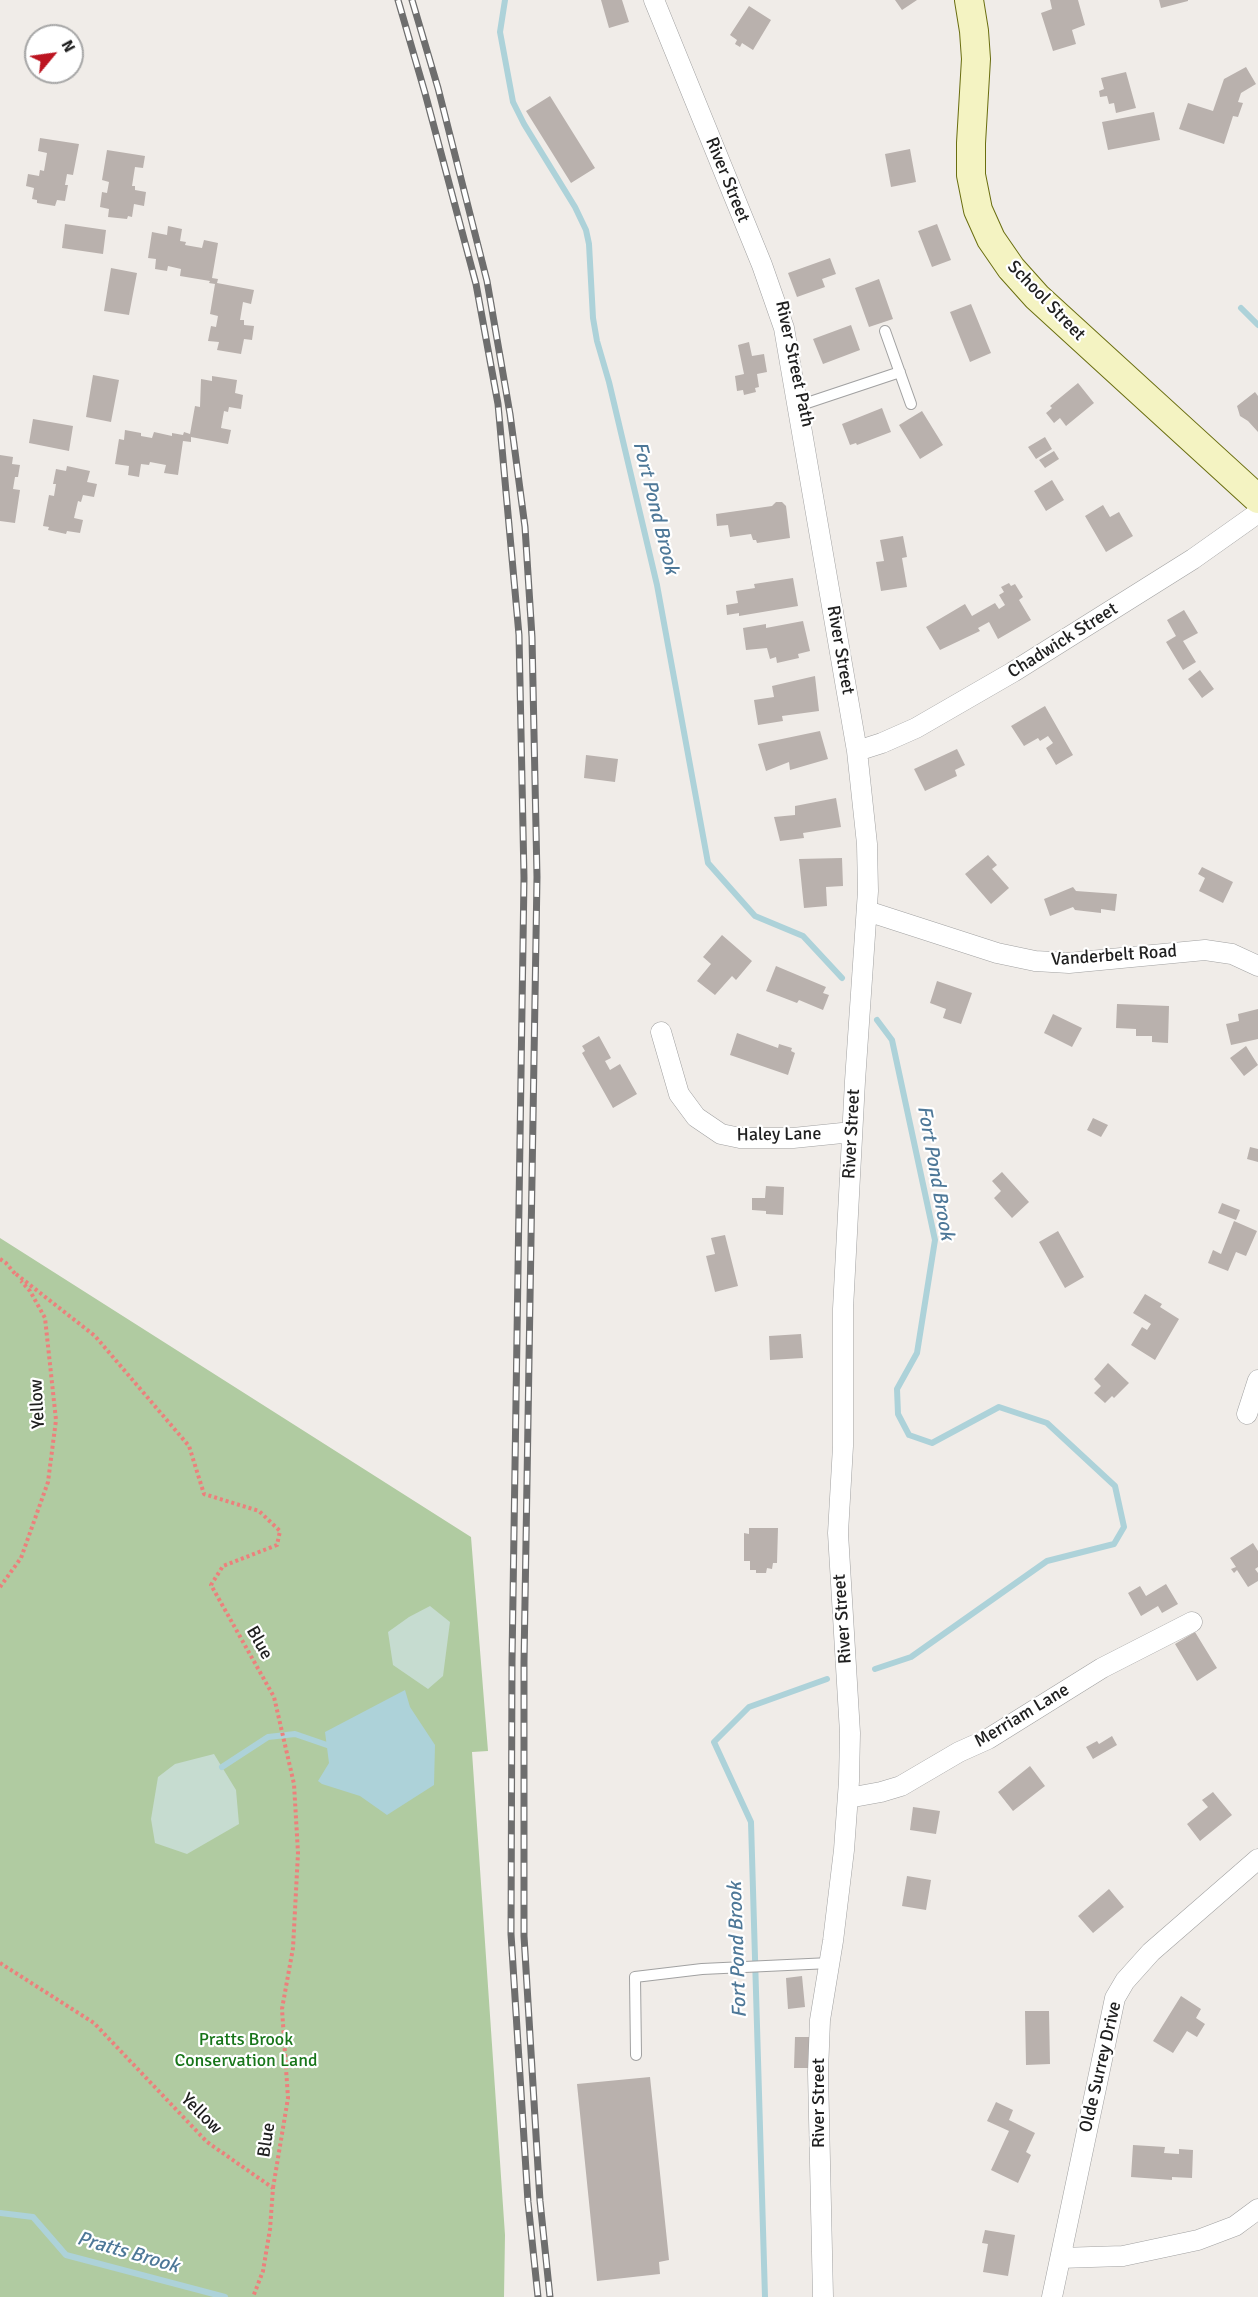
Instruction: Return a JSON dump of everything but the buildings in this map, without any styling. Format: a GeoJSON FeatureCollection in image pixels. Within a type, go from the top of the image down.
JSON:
{"type":"FeatureCollection","features":[{"type":"Feature","properties":{"kind":"street","name":"River Street"},"geometry":{"type":"LineString","coordinates":[[654,0],[776,301],[787,343],[857,751],[868,855],[867,911],[843,1309],[843,1446],[838,1533],[850,1733],[848,1798],[830,1963],[820,2020],[818,2072],[823,2297]]}},
{"type":"Feature","properties":{"kind":"street","name":"School Street"},"geometry":{"type":"LineString","coordinates":[[969,0],[976,59],[970,143],[971,175],[973,194],[980,217],[991,239],[1011,268],[1037,297],[1258,499]]}},
{"type":"Feature","properties":{"kind":"street","name":"Chadwick Street"},"geometry":{"type":"LineString","coordinates":[[857,751],[916,728],[1013,672],[1186,564],[1258,513]]}},
{"type":"Feature","properties":{"kind":"street","name":"Vanderbelt Road"},"geometry":{"type":"LineString","coordinates":[[867,911],[997,953],[1035,961],[1088,962],[1205,950],[1232,954],[1258,966]]}},
{"type":"Feature","properties":{"kind":"street","name":"Haley Lane"},"geometry":{"type":"LineString","coordinates":[[661,1032],[679,1094],[696,1117],[720,1134],[740,1138],[793,1138],[852,1132]]}},
{"type":"Feature","properties":{"kind":"street"},"geometry":{"type":"LineString","coordinates":[[1247,1414],[1258,1380]]}},
{"type":"Feature","properties":{"kind":"street","name":"Merriam Lane"},"geometry":{"type":"LineString","coordinates":[[848,1798],[901,1786],[960,1752],[988,1739],[1102,1668],[1192,1622]]}},
{"type":"Feature","properties":{"kind":"street","name":"Olde Surrey Drive"},"geometry":{"type":"LineString","coordinates":[[1052,2297],[1115,1998],[1125,1981],[1151,1952],[1258,1859]]}},
{"type":"Feature","properties":{"kind":"street"},"geometry":{"type":"LineString","coordinates":[[1060,2258],[1124,2256],[1198,2240],[1235,2226],[1258,2209]]}},
{"type":"Feature","properties":{"kind":"lane"},"geometry":{"type":"LineString","coordinates":[[885,331],[911,404]]}},
{"type":"Feature","properties":{"kind":"lane"},"geometry":{"type":"LineString","coordinates":[[798,406],[900,372]]}},
{"type":"Feature","properties":{"kind":"lane"},"geometry":{"type":"LineString","coordinates":[[636,2055],[635,1977],[702,1969],[830,1963]]}},
{"type":"Feature","properties":{"kind":"path","name":"Yellow"},"geometry":{"type":"LineString","coordinates":[[0,1259],[30,1291],[45,1318],[56,1420],[48,1482],[21,1558],[0,1587]]}},
{"type":"Feature","properties":{"kind":"path","name":"Blue"},"geometry":{"type":"LineString","coordinates":[[16,1274],[95,1336],[189,1446],[204,1494],[259,1510],[280,1531],[277,1545],[223,1566],[211,1585],[274,1697],[294,1784],[298,1853],[293,1948],[282,2009],[288,2098],[273,2188]]}},
{"type":"Feature","properties":{"kind":"path","name":"Yellow"},"geometry":{"type":"LineString","coordinates":[[0,1963],[94,2023],[207,2142],[273,2188]]}},
{"type":"Feature","properties":{"kind":"path"},"geometry":{"type":"LineString","coordinates":[[253,2297],[263,2271],[270,2229],[273,2188]]}},
{"type":"Feature","properties":{"kind":"green space","name":"Pratts Brook Conservation Land"},"geometry":{"type":"Polygon","coordinates":[[[0,1238],[471,1537],[488,1751],[472,1752],[505,2235],[504,2297],[0,2297],[0,1238]]]}},
{"type":"Feature","properties":{"kind":"green space"},"geometry":{"type":"Polygon","coordinates":[[[430,1606],[450,1622],[443,1676],[428,1689],[393,1665],[388,1632],[430,1606]]]}},
{"type":"Feature","properties":{"kind":"green space"},"geometry":{"type":"Polygon","coordinates":[[[214,1754],[236,1790],[239,1824],[187,1854],[155,1843],[151,1819],[158,1777],[175,1764],[214,1754]]]}},
{"type":"Feature","properties":{"kind":"water"},"geometry":{"type":"Polygon","coordinates":[[[405,1690],[410,1707],[435,1745],[434,1785],[387,1815],[360,1796],[318,1781],[329,1763],[325,1732],[405,1690]]]}},
{"type":"Feature","properties":{"kind":"waterway","name":"Fort Pond Brook"},"geometry":{"type":"LineString","coordinates":[[505,0],[500,32],[513,102],[575,207],[586,230],[597,341],[609,382],[657,585],[708,863],[755,916],[803,936],[842,978]]}},
{"type":"Feature","properties":{"kind":"waterway"},"geometry":{"type":"LineString","coordinates":[[1241,308],[1258,325]]}},
{"type":"Feature","properties":{"kind":"waterway","name":"Fort Pond Brook"},"geometry":{"type":"LineString","coordinates":[[875,1669],[911,1657],[1047,1561],[1114,1544],[1124,1527],[1115,1486],[1047,1423],[999,1407],[932,1443],[909,1435],[898,1414],[897,1389],[917,1353],[935,1240],[892,1040],[877,1020]]}},
{"type":"Feature","properties":{"kind":"waterway","name":"Fort Pond Brook"},"geometry":{"type":"LineString","coordinates":[[765,2297],[751,1822],[714,1742],[749,1707],[827,1679]]}},
{"type":"Feature","properties":{"kind":"waterway"},"geometry":{"type":"LineString","coordinates":[[222,1767],[268,1737],[295,1734],[327,1745]]}},
{"type":"Feature","properties":{"kind":"waterway","name":"Pratts Brook"},"geometry":{"type":"LineString","coordinates":[[0,2213],[33,2217],[66,2255],[225,2297]]}},
{"type":"Feature","properties":{"kind":"railway"},"geometry":{"type":"LineString","coordinates":[[398,0],[476,284],[498,404],[519,635],[524,878],[512,1662],[511,1934],[528,2202],[538,2297]]}},
{"type":"Feature","properties":{"kind":"railway"},"geometry":{"type":"LineString","coordinates":[[412,0],[438,88],[487,281],[510,414],[525,527],[532,637],[537,877],[524,1662],[524,1936],[540,2201],[550,2297]]}}]}
